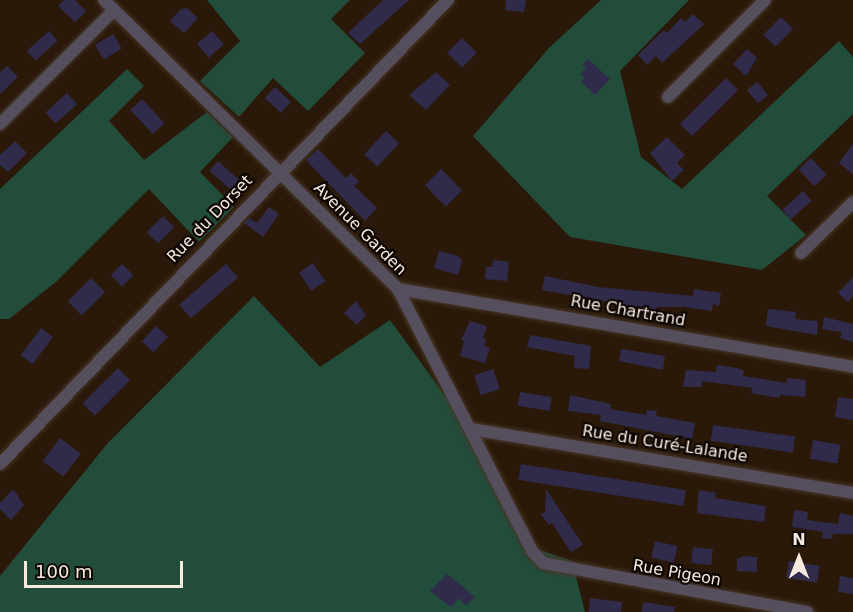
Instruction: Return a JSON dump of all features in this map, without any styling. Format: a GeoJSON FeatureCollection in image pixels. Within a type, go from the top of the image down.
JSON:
{"type":"FeatureCollection","features":[{"type":"Feature","properties":{"kind":"street","name":"Avenue Garden"},"geometry":{"type":"LineString","coordinates":[[104,0],[398,289],[532,551],[543,563]]}},
{"type":"Feature","properties":{"kind":"street","name":"Rue du Dorset"},"geometry":{"type":"LineString","coordinates":[[0,464],[279,172],[448,0]]}},
{"type":"Feature","properties":{"kind":"street"},"geometry":{"type":"LineString","coordinates":[[668,97],[765,0]]}},
{"type":"Feature","properties":{"kind":"street"},"geometry":{"type":"LineString","coordinates":[[0,124],[114,10]]}},
{"type":"Feature","properties":{"kind":"street"},"geometry":{"type":"LineString","coordinates":[[801,253],[850,211]]}},
{"type":"Feature","properties":{"kind":"street","name":"Rue Chartrand"},"geometry":{"type":"LineString","coordinates":[[398,289],[853,367]]}},
{"type":"Feature","properties":{"kind":"street","name":"Rue du Curé-Lalande"},"geometry":{"type":"LineString","coordinates":[[471,429],[853,493]]}},
{"type":"Feature","properties":{"kind":"street","name":"Rue Pigeon"},"geometry":{"type":"LineString","coordinates":[[543,563],[807,612]]}},
{"type":"Feature","properties":{"kind":"green space"},"geometry":{"type":"Polygon","coordinates":[[[207,0],[350,0],[331,19],[365,53],[308,111],[273,78],[239,117],[200,81],[240,41],[207,0]]]}},
{"type":"Feature","properties":{"kind":"green space"},"geometry":{"type":"Polygon","coordinates":[[[601,0],[689,0],[620,71],[641,157],[682,189],[839,41],[853,57],[853,114],[767,196],[806,235],[762,270],[570,237],[473,136],[549,48],[601,0]]]}},
{"type":"Feature","properties":{"kind":"green space"},"geometry":{"type":"Polygon","coordinates":[[[127,69],[144,86],[109,121],[144,160],[207,112],[233,137],[200,172],[234,207],[199,242],[149,189],[57,281],[9,319],[0,319],[0,189],[127,69]]]}},
{"type":"Feature","properties":{"kind":"green space"},"geometry":{"type":"Polygon","coordinates":[[[254,296],[320,367],[390,320],[443,393],[475,425],[537,549],[572,561],[585,612],[0,612],[0,576],[107,444],[254,296]]]}},
{"type":"Feature","properties":{"kind":"building"},"geometry":{"type":"Polygon","coordinates":[[[64,0],[75,0],[86,11],[75,22],[58,6],[64,0]]]}},
{"type":"Feature","properties":{"kind":"building"},"geometry":{"type":"Polygon","coordinates":[[[383,0],[409,0],[360,44],[348,33],[383,0]]]}},
{"type":"Feature","properties":{"kind":"building"},"geometry":{"type":"Polygon","coordinates":[[[506,0],[526,0],[524,12],[505,10],[506,0]]]}},
{"type":"Feature","properties":{"kind":"building"},"geometry":{"type":"Polygon","coordinates":[[[187,8],[198,18],[184,33],[170,21],[181,9],[187,8]]]}},
{"type":"Feature","properties":{"kind":"building"},"geometry":{"type":"Polygon","coordinates":[[[693,14],[704,24],[662,63],[656,56],[647,65],[638,55],[664,30],[667,33],[681,18],[685,22],[693,14]]]}},
{"type":"Feature","properties":{"kind":"building"},"geometry":{"type":"Polygon","coordinates":[[[781,17],[793,29],[775,47],[763,35],[781,17]]]}},
{"type":"Feature","properties":{"kind":"building"},"geometry":{"type":"Polygon","coordinates":[[[49,31],[58,41],[35,61],[27,51],[49,31]]]}},
{"type":"Feature","properties":{"kind":"building"},"geometry":{"type":"Polygon","coordinates":[[[212,31],[224,45],[209,58],[197,44],[212,31]]]}},
{"type":"Feature","properties":{"kind":"building"},"geometry":{"type":"Polygon","coordinates":[[[113,34],[122,49],[104,59],[95,45],[113,34]]]}},
{"type":"Feature","properties":{"kind":"building"},"geometry":{"type":"Polygon","coordinates":[[[462,38],[477,53],[462,68],[447,53],[462,38]]]}},
{"type":"Feature","properties":{"kind":"building"},"geometry":{"type":"Polygon","coordinates":[[[747,49],[757,58],[746,76],[733,64],[747,49]]]}},
{"type":"Feature","properties":{"kind":"building"},"geometry":{"type":"Polygon","coordinates":[[[588,59],[610,79],[595,95],[581,82],[585,78],[580,74],[586,68],[583,65],[588,59]]]}},
{"type":"Feature","properties":{"kind":"building"},"geometry":{"type":"Polygon","coordinates":[[[7,66],[18,77],[0,94],[0,72],[7,66]]]}},
{"type":"Feature","properties":{"kind":"building"},"geometry":{"type":"Polygon","coordinates":[[[436,72],[450,85],[426,110],[409,95],[436,72]]]}},
{"type":"Feature","properties":{"kind":"building"},"geometry":{"type":"Polygon","coordinates":[[[726,78],[738,90],[692,136],[680,124],[726,78]]]}},
{"type":"Feature","properties":{"kind":"building"},"geometry":{"type":"Polygon","coordinates":[[[757,82],[768,95],[758,103],[747,90],[757,82]]]}},
{"type":"Feature","properties":{"kind":"building"},"geometry":{"type":"Polygon","coordinates":[[[275,87],[291,102],[281,113],[265,98],[275,87]]]}},
{"type":"Feature","properties":{"kind":"building"},"geometry":{"type":"Polygon","coordinates":[[[67,93],[77,104],[55,124],[45,112],[67,93]]]}},
{"type":"Feature","properties":{"kind":"building"},"geometry":{"type":"Polygon","coordinates":[[[142,99],[165,123],[153,134],[130,110],[142,99]]]}},
{"type":"Feature","properties":{"kind":"building"},"geometry":{"type":"Polygon","coordinates":[[[386,131],[399,143],[377,167],[364,154],[386,131]]]}},
{"type":"Feature","properties":{"kind":"building"},"geometry":{"type":"Polygon","coordinates":[[[667,137],[685,155],[677,163],[684,170],[672,181],[650,153],[667,137]]]}},
{"type":"Feature","properties":{"kind":"building"},"geometry":{"type":"Polygon","coordinates":[[[15,141],[27,153],[8,172],[0,165],[0,155],[15,141]]]}},
{"type":"Feature","properties":{"kind":"building"},"geometry":{"type":"Polygon","coordinates":[[[853,144],[853,174],[839,163],[853,144]]]}},
{"type":"Feature","properties":{"kind":"building"},"geometry":{"type":"Polygon","coordinates":[[[318,149],[346,178],[351,173],[359,182],[354,186],[377,208],[365,221],[306,160],[318,149]]]}},
{"type":"Feature","properties":{"kind":"building"},"geometry":{"type":"Polygon","coordinates":[[[811,158],[827,175],[814,186],[799,170],[811,158]]]}},
{"type":"Feature","properties":{"kind":"building"},"geometry":{"type":"Polygon","coordinates":[[[218,161],[239,180],[230,189],[209,171],[218,161]]]}},
{"type":"Feature","properties":{"kind":"building"},"geometry":{"type":"Polygon","coordinates":[[[441,169],[462,190],[446,206],[425,185],[441,169]]]}},
{"type":"Feature","properties":{"kind":"building"},"geometry":{"type":"Polygon","coordinates":[[[803,191],[812,201],[791,219],[782,210],[803,191]]]}},
{"type":"Feature","properties":{"kind":"building"},"geometry":{"type":"Polygon","coordinates":[[[269,207],[279,214],[263,237],[244,223],[249,218],[257,223],[269,207]]]}},
{"type":"Feature","properties":{"kind":"building"},"geometry":{"type":"Polygon","coordinates":[[[163,216],[174,227],[158,244],[147,232],[163,216]]]}},
{"type":"Feature","properties":{"kind":"building"},"geometry":{"type":"Polygon","coordinates":[[[439,251],[458,256],[462,261],[458,275],[434,268],[439,251]]]}},
{"type":"Feature","properties":{"kind":"building"},"geometry":{"type":"Polygon","coordinates":[[[493,260],[509,262],[507,281],[485,279],[486,267],[492,267],[493,260]]]}},
{"type":"Feature","properties":{"kind":"building"},"geometry":{"type":"Polygon","coordinates":[[[313,263],[325,281],[311,291],[299,273],[313,263]]]}},
{"type":"Feature","properties":{"kind":"building"},"geometry":{"type":"Polygon","coordinates":[[[122,264],[133,275],[122,287],[111,275],[122,264]]]}},
{"type":"Feature","properties":{"kind":"building"},"geometry":{"type":"Polygon","coordinates":[[[226,264],[238,278],[191,318],[179,305],[226,264]]]}},
{"type":"Feature","properties":{"kind":"building"},"geometry":{"type":"Polygon","coordinates":[[[545,276],[598,287],[693,296],[694,289],[721,293],[719,306],[713,304],[712,311],[685,307],[657,307],[656,310],[542,290],[545,276]]]}},
{"type":"Feature","properties":{"kind":"building"},"geometry":{"type":"Polygon","coordinates":[[[853,277],[853,296],[848,302],[838,293],[853,277]]]}},
{"type":"Feature","properties":{"kind":"building"},"geometry":{"type":"Polygon","coordinates":[[[91,278],[105,292],[82,315],[68,301],[91,278]]]}},
{"type":"Feature","properties":{"kind":"building"},"geometry":{"type":"Polygon","coordinates":[[[356,301],[366,315],[357,325],[344,313],[356,301]]]}},
{"type":"Feature","properties":{"kind":"building"},"geometry":{"type":"Polygon","coordinates":[[[768,309],[796,312],[795,319],[818,321],[817,335],[766,326],[768,309]]]}},
{"type":"Feature","properties":{"kind":"building"},"geometry":{"type":"Polygon","coordinates":[[[824,317],[853,324],[853,342],[840,338],[842,332],[822,329],[824,317]]]}},
{"type":"Feature","properties":{"kind":"building"},"geometry":{"type":"Polygon","coordinates":[[[470,321],[487,326],[483,338],[486,340],[484,346],[490,348],[485,363],[460,356],[464,341],[461,340],[470,321]]]}},
{"type":"Feature","properties":{"kind":"building"},"geometry":{"type":"Polygon","coordinates":[[[156,326],[168,337],[153,352],[142,341],[156,326]]]}},
{"type":"Feature","properties":{"kind":"building"},"geometry":{"type":"Polygon","coordinates":[[[41,328],[53,337],[33,364],[21,355],[41,328]]]}},
{"type":"Feature","properties":{"kind":"building"},"geometry":{"type":"Polygon","coordinates":[[[530,335],[591,346],[589,369],[574,368],[575,356],[527,347],[530,335]]]}},
{"type":"Feature","properties":{"kind":"building"},"geometry":{"type":"Polygon","coordinates":[[[621,349],[665,356],[663,370],[619,361],[621,349]]]}},
{"type":"Feature","properties":{"kind":"building"},"geometry":{"type":"Polygon","coordinates":[[[717,365],[737,368],[744,371],[743,376],[787,383],[787,378],[806,380],[805,397],[780,395],[780,398],[751,393],[752,388],[702,381],[702,387],[683,387],[686,370],[716,372],[717,365]]]}},
{"type":"Feature","properties":{"kind":"building"},"geometry":{"type":"Polygon","coordinates":[[[118,368],[130,380],[95,415],[83,403],[118,368]]]}},
{"type":"Feature","properties":{"kind":"building"},"geometry":{"type":"Polygon","coordinates":[[[493,369],[500,389],[481,395],[474,376],[493,369]]]}},
{"type":"Feature","properties":{"kind":"building"},"geometry":{"type":"Polygon","coordinates":[[[520,392],[552,397],[549,411],[518,406],[520,392]]]}},
{"type":"Feature","properties":{"kind":"building"},"geometry":{"type":"Polygon","coordinates":[[[570,395],[611,404],[610,409],[646,415],[647,410],[657,411],[656,416],[695,423],[692,439],[600,421],[601,415],[568,411],[570,395]]]}},
{"type":"Feature","properties":{"kind":"building"},"geometry":{"type":"Polygon","coordinates":[[[838,397],[853,399],[853,420],[835,417],[838,397]]]}},
{"type":"Feature","properties":{"kind":"building"},"geometry":{"type":"Polygon","coordinates":[[[713,425],[795,437],[793,452],[711,441],[713,425]]]}},
{"type":"Feature","properties":{"kind":"building"},"geometry":{"type":"Polygon","coordinates":[[[60,438],[81,454],[63,477],[43,461],[60,438]]]}},
{"type":"Feature","properties":{"kind":"building"},"geometry":{"type":"Polygon","coordinates":[[[813,440],[841,445],[837,464],[810,459],[813,440]]]}},
{"type":"Feature","properties":{"kind":"building"},"geometry":{"type":"Polygon","coordinates":[[[521,464],[686,490],[683,506],[518,480],[521,464]]]}},
{"type":"Feature","properties":{"kind":"building"},"geometry":{"type":"Polygon","coordinates":[[[13,489],[24,505],[11,520],[0,509],[0,503],[13,489]]]}},
{"type":"Feature","properties":{"kind":"building"},"geometry":{"type":"Polygon","coordinates":[[[546,489],[583,545],[571,552],[552,523],[549,525],[541,514],[545,512],[546,489]]]}},
{"type":"Feature","properties":{"kind":"building"},"geometry":{"type":"Polygon","coordinates":[[[699,490],[716,493],[715,498],[766,506],[764,522],[697,513],[699,490]]]}},
{"type":"Feature","properties":{"kind":"building"},"geometry":{"type":"Polygon","coordinates":[[[794,510],[808,512],[807,520],[838,524],[840,513],[853,516],[853,534],[833,534],[832,539],[822,538],[823,532],[792,527],[794,510]]]}},
{"type":"Feature","properties":{"kind":"building"},"geometry":{"type":"Polygon","coordinates":[[[655,541],[677,546],[674,563],[651,558],[655,541]]]}},
{"type":"Feature","properties":{"kind":"building"},"geometry":{"type":"Polygon","coordinates":[[[693,547],[713,549],[711,565],[691,563],[693,547]]]}},
{"type":"Feature","properties":{"kind":"building"},"geometry":{"type":"Polygon","coordinates":[[[745,556],[757,557],[757,572],[737,571],[737,559],[745,556]]]}},
{"type":"Feature","properties":{"kind":"building"},"geometry":{"type":"Polygon","coordinates":[[[789,561],[820,566],[817,583],[786,578],[789,561]]]}},
{"type":"Feature","properties":{"kind":"building"},"geometry":{"type":"Polygon","coordinates":[[[447,574],[475,597],[466,605],[459,598],[451,607],[430,591],[447,574]]]}},
{"type":"Feature","properties":{"kind":"building"},"geometry":{"type":"Polygon","coordinates":[[[840,576],[853,578],[853,594],[838,592],[840,576]]]}},
{"type":"Feature","properties":{"kind":"building"},"geometry":{"type":"Polygon","coordinates":[[[590,598],[622,602],[621,612],[589,612],[590,598]]]}},
{"type":"Feature","properties":{"kind":"building"},"geometry":{"type":"Polygon","coordinates":[[[643,602],[675,607],[674,612],[642,612],[643,602]]]}}]}
